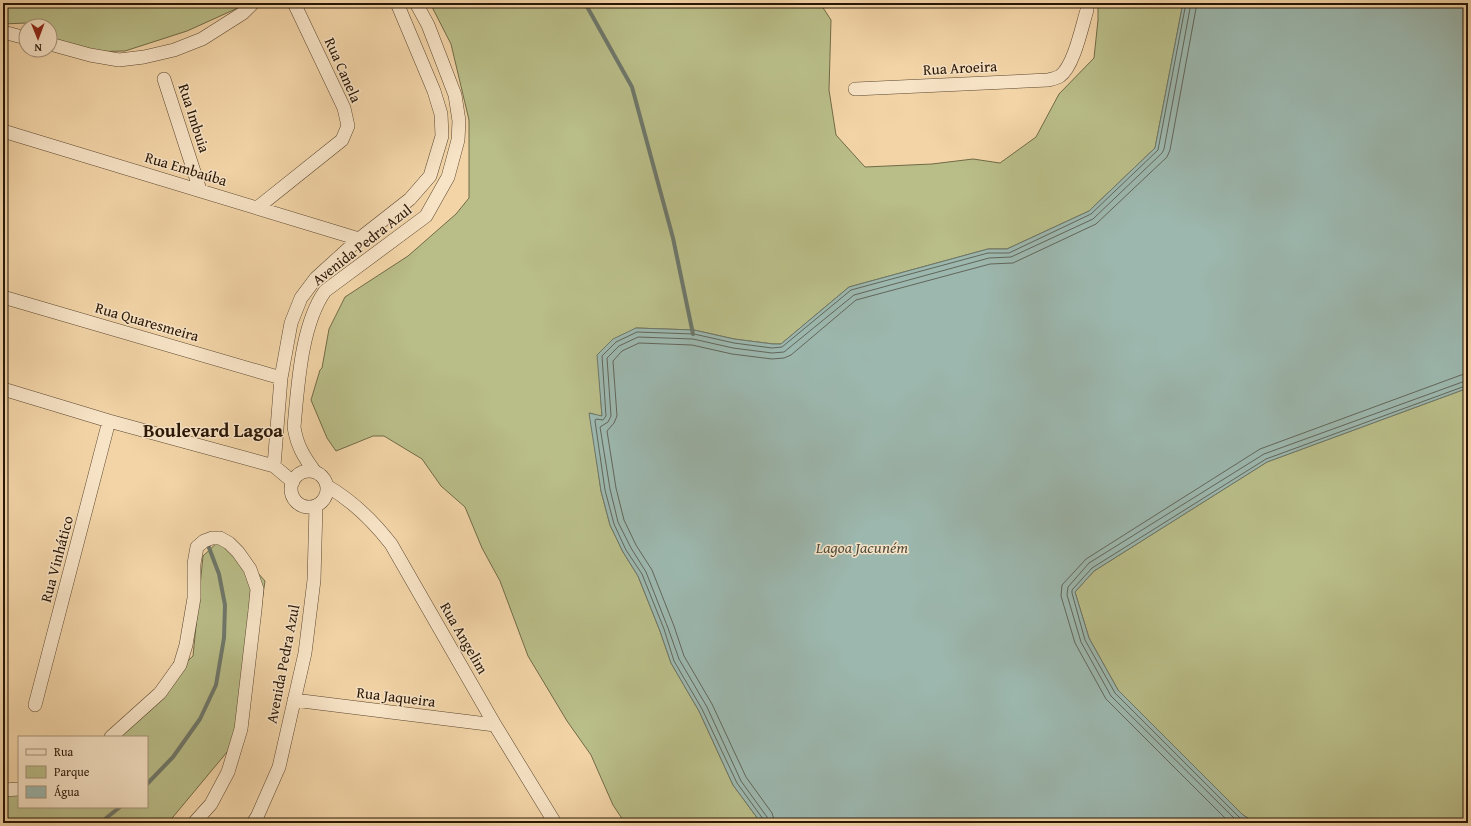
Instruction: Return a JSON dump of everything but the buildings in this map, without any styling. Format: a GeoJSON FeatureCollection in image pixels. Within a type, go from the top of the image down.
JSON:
{"type":"FeatureCollection","features":[{"type":"Feature","properties":{"kind":"street"},"geometry":{"type":"LineString","coordinates":[[58,46],[90,55],[120,60],[144,57],[174,50],[202,39],[243,13],[253,3]]}},
{"type":"Feature","properties":{"kind":"street","name":"Rua Canela"},"geometry":{"type":"LineString","coordinates":[[257,208],[342,140],[348,126],[344,108],[294,3]]}},
{"type":"Feature","properties":{"kind":"street","name":"Avenida Pedra Azul"},"geometry":{"type":"LineString","coordinates":[[274,466],[281,378],[291,323],[301,298],[316,278],[359,239],[410,199],[430,176],[442,136],[441,114],[434,92],[397,3]]}},
{"type":"Feature","properties":{"kind":"street","name":"Avenida Pedra Azul"},"geometry":{"type":"LineString","coordinates":[[327,486],[325,480],[321,475],[315,472],[302,453],[296,439],[294,427],[303,353],[318,301],[325,291],[426,216],[448,177],[458,140],[459,121],[455,95],[428,25],[416,3]]}},
{"type":"Feature","properties":{"kind":"street","name":"Rua Aroeira"},"geometry":{"type":"LineString","coordinates":[[855,89],[1048,80],[1059,77],[1064,73],[1074,55],[1087,10],[1087,3]]}},
{"type":"Feature","properties":{"kind":"street"},"geometry":{"type":"LineString","coordinates":[[3,32],[18,36]]}},
{"type":"Feature","properties":{"kind":"street","name":"Rua Imbuia"},"geometry":{"type":"LineString","coordinates":[[164,79],[200,190]]}},
{"type":"Feature","properties":{"kind":"street","name":"Rua Embaúba"},"geometry":{"type":"LineString","coordinates":[[3,131],[359,239]]}},
{"type":"Feature","properties":{"kind":"street","name":"Rua Quaresmeira"},"geometry":{"type":"LineString","coordinates":[[3,297],[281,378]]}},
{"type":"Feature","properties":{"kind":"street"},"geometry":{"type":"LineString","coordinates":[[3,389],[109,421],[274,466],[293,482]]}},
{"type":"Feature","properties":{"kind":"street","name":"Rua Vinhático"},"geometry":{"type":"LineString","coordinates":[[35,705],[109,421]]}},
{"type":"Feature","properties":{"kind":"street"},"geometry":{"type":"LineString","coordinates":[[315,472],[304,472],[298,475],[293,482],[292,494],[297,502],[308,507],[316,506],[325,498],[327,486]]}},
{"type":"Feature","properties":{"kind":"street","name":"Rua Angelim"},"geometry":{"type":"LineString","coordinates":[[327,486],[341,494],[367,516],[379,528],[391,544],[495,725],[555,823]]}},
{"type":"Feature","properties":{"kind":"street","name":"Avenida Pedra Azul"},"geometry":{"type":"LineString","coordinates":[[253,823],[279,767],[305,653],[314,580],[316,506]]}},
{"type":"Feature","properties":{"kind":"street"},"geometry":{"type":"LineString","coordinates":[[112,736],[160,693],[180,665],[186,645],[194,598],[194,564],[197,547],[204,541],[212,538],[220,538],[229,543],[250,568],[257,589],[256,610],[241,729],[228,772],[211,804],[194,823]]}},
{"type":"Feature","properties":{"kind":"street","name":"Rua Jaqueira"},"geometry":{"type":"LineString","coordinates":[[294,700],[495,725]]}},
{"type":"Feature","properties":{"kind":"street"},"geometry":{"type":"LineString","coordinates":[[3,790],[18,789]]}},
{"type":"Feature","properties":{"kind":"green space"},"geometry":{"type":"Polygon","coordinates":[[[3,3],[249,3],[187,31],[125,51],[81,52],[58,40],[58,18],[18,18],[18,23],[3,24],[3,3]]]}},
{"type":"Feature","properties":{"kind":"green space"},"geometry":{"type":"Polygon","coordinates":[[[430,3],[820,3],[831,20],[829,90],[836,135],[865,167],[932,164],[973,159],[1000,163],[1036,137],[1059,94],[1094,58],[1098,20],[1098,3],[1183,3],[1155,148],[1089,211],[1007,249],[988,249],[849,287],[781,344],[734,339],[694,330],[636,328],[598,355],[602,417],[590,413],[601,491],[610,525],[623,552],[638,576],[671,663],[699,711],[733,785],[761,823],[625,823],[613,805],[591,755],[567,721],[528,656],[500,581],[482,548],[465,507],[441,486],[422,459],[384,436],[373,436],[336,451],[327,438],[311,400],[320,370],[322,368],[329,329],[345,297],[408,256],[456,214],[469,198],[469,120],[451,44],[430,3]]]}},
{"type":"Feature","properties":{"kind":"green space"},"geometry":{"type":"Polygon","coordinates":[[[1468,388],[1468,823],[1256,823],[1243,815],[1118,690],[1089,638],[1075,592],[1094,571],[1267,462],[1468,388]]]}},
{"type":"Feature","properties":{"kind":"green space"},"geometry":{"type":"Polygon","coordinates":[[[219,541],[239,552],[265,581],[242,734],[168,823],[3,823],[3,787],[18,787],[18,808],[148,808],[148,736],[114,736],[134,710],[193,656],[203,556],[219,541]]]}},
{"type":"Feature","properties":{"kind":"water","name":"Lagoa Jacuném"},"geometry":{"type":"Polygon","coordinates":[[[1183,3],[1468,3],[1468,388],[1267,462],[1094,571],[1075,592],[1089,638],[1118,690],[1243,815],[1256,823],[761,823],[733,785],[699,711],[671,663],[638,576],[623,552],[610,525],[601,491],[589,413],[602,416],[597,355],[613,339],[636,328],[694,330],[734,339],[781,344],[849,287],[988,249],[1007,249],[1089,211],[1155,148],[1183,3]]]}},
{"type":"Feature","properties":{"kind":"waterway"},"geometry":{"type":"LineString","coordinates":[[585,3],[632,87],[673,238],[693,334]]}},
{"type":"Feature","properties":{"kind":"waterway"},"geometry":{"type":"LineString","coordinates":[[148,783],[173,757],[200,719],[216,685],[224,638],[225,605],[219,574],[208,545]]}},
{"type":"Feature","properties":{"kind":"waterway"},"geometry":{"type":"LineString","coordinates":[[100,823],[119,808]]}},
{"type":"Feature","properties":{"kind":"district","name":"Boulevard Lagoa"},"geometry":{"type":"Point","coordinates":[213,430]}}]}
